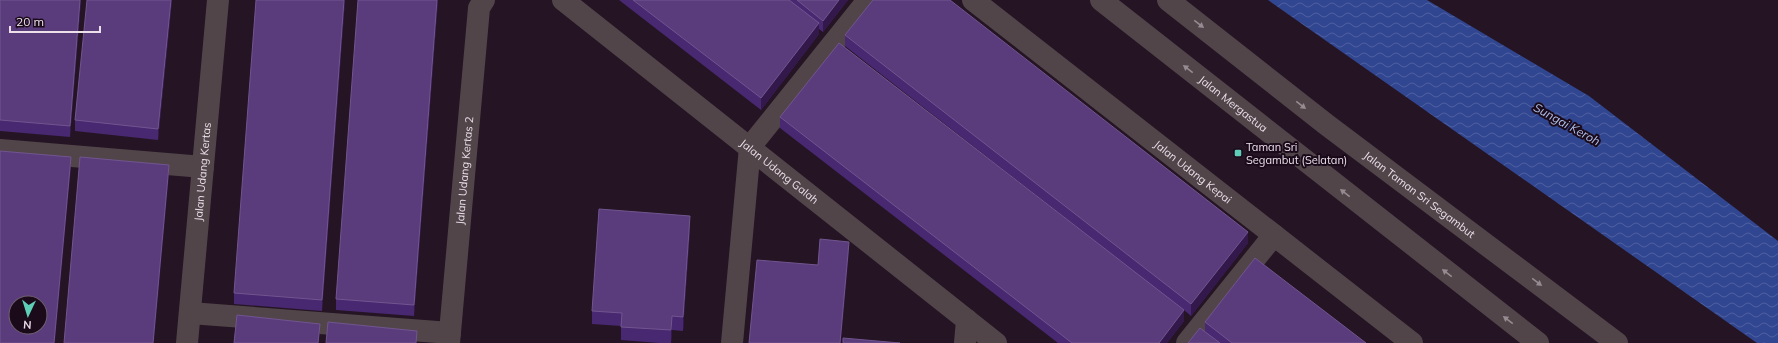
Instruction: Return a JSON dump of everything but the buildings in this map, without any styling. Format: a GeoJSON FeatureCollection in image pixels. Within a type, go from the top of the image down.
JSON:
{"type":"FeatureCollection","features":[{"type":"Feature","properties":{"kind":"street","name":"Jalan Udang Kertas"},"geometry":{"type":"LineString","coordinates":[[187,343],[218,0]]}},
{"type":"Feature","properties":{"kind":"street","name":"Jalan Udang Kertas 2"},"geometry":{"type":"LineString","coordinates":[[450,338],[479,8],[484,0]]}},
{"type":"Feature","properties":{"kind":"street","name":"Jalan Udang Galah"},"geometry":{"type":"LineString","coordinates":[[563,0],[996,343]]}},
{"type":"Feature","properties":{"kind":"street"},"geometry":{"type":"LineString","coordinates":[[732,343],[750,147],[868,0]]}},
{"type":"Feature","properties":{"kind":"street","name":"Jalan Udang Kepai"},"geometry":{"type":"LineString","coordinates":[[973,0],[1412,343]]}},
{"type":"Feature","properties":{"kind":"street","name":"Jalan Mergastua"},"geometry":{"type":"LineString","coordinates":[[1101,0],[1478,298],[1538,343]]}},
{"type":"Feature","properties":{"kind":"street","name":"Jalan Taman Sri Segambut"},"geometry":{"type":"LineString","coordinates":[[1168,0],[1327,125],[1617,343]]}},
{"type":"Feature","properties":{"kind":"street"},"geometry":{"type":"LineString","coordinates":[[0,150],[203,167]]}},
{"type":"Feature","properties":{"kind":"street"},"geometry":{"type":"LineString","coordinates":[[1187,343],[1274,235]]}},
{"type":"Feature","properties":{"kind":"street"},"geometry":{"type":"LineString","coordinates":[[190,313],[450,338]]}},
{"type":"Feature","properties":{"kind":"street"},"geometry":{"type":"LineString","coordinates":[[965,343],[967,320]]}},
{"type":"Feature","properties":{"kind":"water","name":"Sungai Keroh"},"geometry":{"type":"Polygon","coordinates":[[[1268,0],[1427,0],[1589,96],[1778,241],[1778,343],[1757,343],[1268,0]]]}},
{"type":"Feature","properties":{"kind":"place","name":"Taman Sri Segambut (Selatan)"},"geometry":{"type":"Point","coordinates":[1238,153]}}]}
